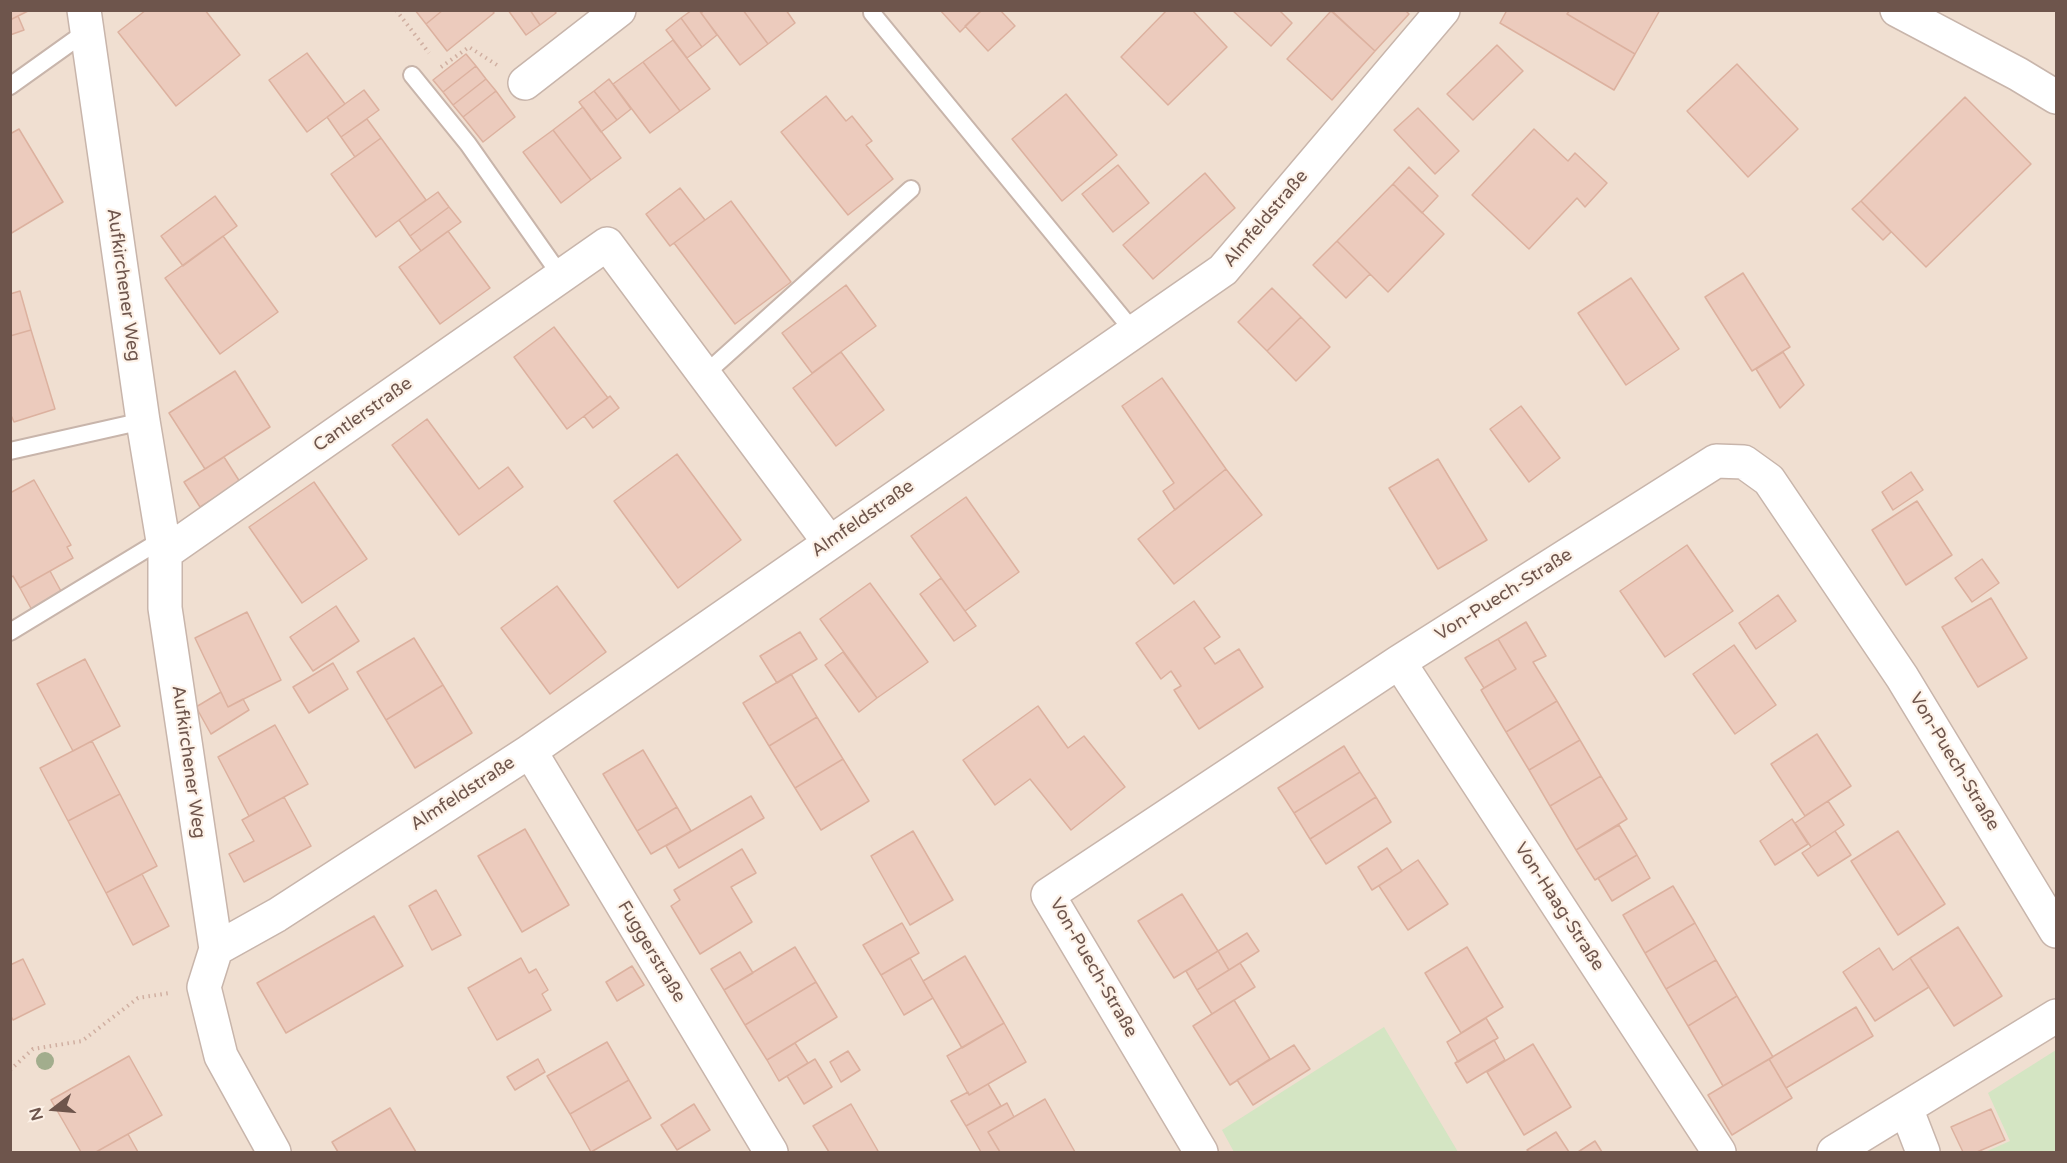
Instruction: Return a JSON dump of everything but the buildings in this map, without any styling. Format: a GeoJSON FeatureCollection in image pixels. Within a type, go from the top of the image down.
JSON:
{"type":"FeatureCollection","features":[{"type":"Feature","properties":{"kind":"street"},"geometry":{"type":"LineString","coordinates":[[525,83],[619,10]]}},
{"type":"Feature","properties":{"kind":"street","name":"Almfeldstraße"},"geometry":{"type":"LineString","coordinates":[[216,949],[277,915],[530,751],[1223,270],[1443,10]]}},
{"type":"Feature","properties":{"kind":"street"},"geometry":{"type":"LineString","coordinates":[[1897,10],[2056,97]]}},
{"type":"Feature","properties":{"kind":"street","name":"Aufkirchener Weg"},"geometry":{"type":"LineString","coordinates":[[86,21],[143,421],[164,546],[165,608],[216,949]]}},
{"type":"Feature","properties":{"kind":"street","name":"Cantlerstraße"},"geometry":{"type":"LineString","coordinates":[[164,546],[607,244],[829,542]]}},
{"type":"Feature","properties":{"kind":"street","name":"Von-Puech-Straße"},"geometry":{"type":"LineString","coordinates":[[1201,1152],[1048,895],[1399,662],[1716,460],[1744,462],[1769,480],[1889,657],[2056,931]]}},
{"type":"Feature","properties":{"kind":"street","name":"Von-Haag-Straße"},"geometry":{"type":"LineString","coordinates":[[1399,662],[1719,1152]]}},
{"type":"Feature","properties":{"kind":"street","name":"Fuggerstraße"},"geometry":{"type":"LineString","coordinates":[[530,751],[771,1152]]}},
{"type":"Feature","properties":{"kind":"street"},"geometry":{"type":"LineString","coordinates":[[216,949],[204,987],[221,1056],[274,1152]]}},
{"type":"Feature","properties":{"kind":"street"},"geometry":{"type":"LineString","coordinates":[[1834,1152],[2056,1016]]}},
{"type":"Feature","properties":{"kind":"street"},"geometry":{"type":"LineString","coordinates":[[1906,1108],[1923,1152]]}},
{"type":"Feature","properties":{"kind":"lane"},"geometry":{"type":"LineString","coordinates":[[872,13],[1134,332]]}},
{"type":"Feature","properties":{"kind":"lane","name":"Aufkirchener Weg"},"geometry":{"type":"LineString","coordinates":[[10,86],[86,21]]}},
{"type":"Feature","properties":{"kind":"lane"},"geometry":{"type":"LineString","coordinates":[[412,75],[468,144],[561,276]]}},
{"type":"Feature","properties":{"kind":"lane"},"geometry":{"type":"LineString","coordinates":[[704,375],[911,189]]}},
{"type":"Feature","properties":{"kind":"lane"},"geometry":{"type":"LineString","coordinates":[[10,451],[143,421]]}},
{"type":"Feature","properties":{"kind":"lane"},"geometry":{"type":"LineString","coordinates":[[10,632],[164,546]]}},
{"type":"Feature","properties":{"kind":"path"},"geometry":{"type":"LineString","coordinates":[[396,10],[441,68],[469,47],[525,83]]}},
{"type":"Feature","properties":{"kind":"path"},"geometry":{"type":"LineString","coordinates":[[10,1070],[33,1049],[82,1041],[138,998],[204,987]]}},
{"type":"Feature","properties":{"kind":"shaded area"},"geometry":{"type":"Polygon","coordinates":[[[11,11],[2056,11],[2056,1152],[11,1152],[11,11]]]}},
{"type":"Feature","properties":{"kind":"green space"},"geometry":{"type":"Polygon","coordinates":[[[1384,1027],[1458,1152],[1234,1152],[1222,1130],[1384,1027]]]}},
{"type":"Feature","properties":{"kind":"green space"},"geometry":{"type":"Polygon","coordinates":[[[2056,1050],[2056,1152],[1985,1152],[2010,1141],[1988,1093],[2056,1050]]]}}]}
